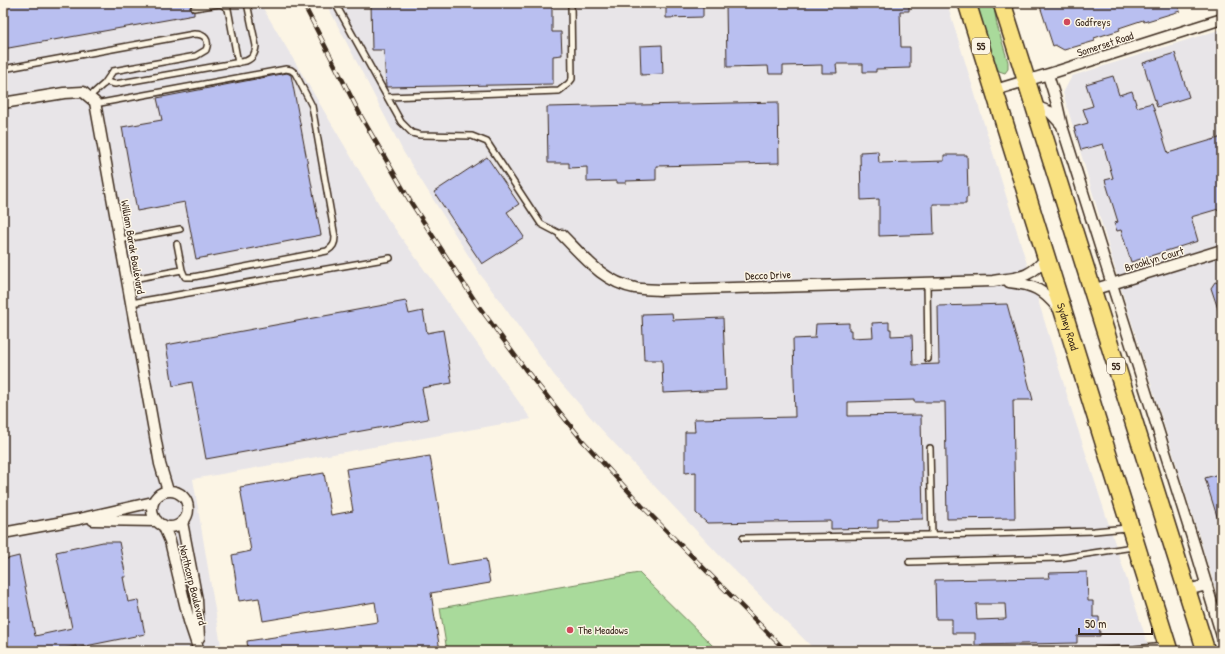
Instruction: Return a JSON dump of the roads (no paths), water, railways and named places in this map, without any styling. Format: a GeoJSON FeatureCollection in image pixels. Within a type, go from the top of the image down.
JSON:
{"type":"FeatureCollection","features":[{"type":"Feature","properties":{"kind":"highway","name":"Sydney Road"},"geometry":{"type":"LineString","coordinates":[[967,3],[1168,648]]}},
{"type":"Feature","properties":{"kind":"highway","name":"55"},"geometry":{"type":"LineString","coordinates":[[1002,3],[1206,651]]}},
{"type":"Feature","properties":{"kind":"street","name":"Somerset Road"},"geometry":{"type":"LineString","coordinates":[[994,90],[1048,75],[1222,19]]}},
{"type":"Feature","properties":{"kind":"street"},"geometry":{"type":"LineString","coordinates":[[1048,75],[1062,126],[1222,636]]}},
{"type":"Feature","properties":{"kind":"street"},"geometry":{"type":"LineString","coordinates":[[3,104],[64,93],[83,92],[92,101]]}},
{"type":"Feature","properties":{"kind":"street","name":"William Barak Boulevard"},"geometry":{"type":"LineString","coordinates":[[92,101],[120,240],[160,464],[168,491]]}},
{"type":"Feature","properties":{"kind":"street"},"geometry":{"type":"LineString","coordinates":[[1035,106],[1050,112],[1062,126]]}},
{"type":"Feature","properties":{"kind":"street","name":"Decco Drive"},"geometry":{"type":"LineString","coordinates":[[562,235],[598,271],[613,281],[635,288],[660,290],[993,280],[1026,276],[1035,271],[1046,258]]}},
{"type":"Feature","properties":{"kind":"street","name":"Brooklyn Court"},"geometry":{"type":"LineString","coordinates":[[1092,290],[1222,250]]}},
{"type":"Feature","properties":{"kind":"street","name":"Decco Drive"},"geometry":{"type":"LineString","coordinates":[[993,280],[1031,286],[1047,295],[1064,314]]}},
{"type":"Feature","properties":{"kind":"street"},"geometry":{"type":"LineString","coordinates":[[3,533],[79,519],[153,502],[159,494],[168,491]]}},
{"type":"Feature","properties":{"kind":"street","name":"Northcorp Boulevard"},"geometry":{"type":"LineString","coordinates":[[168,491],[178,493],[186,501],[188,506],[182,522],[196,600],[200,651]]}},
{"type":"Feature","properties":{"kind":"street","name":"Northcorp Boulevard"},"geometry":{"type":"LineString","coordinates":[[153,502],[152,512],[170,541],[189,621],[200,651]]}},
{"type":"Feature","properties":{"kind":"street"},"geometry":{"type":"LineString","coordinates":[[79,519],[160,523],[173,526],[182,522]]}},
{"type":"Feature","properties":{"kind":"street"},"geometry":{"type":"LineString","coordinates":[[1187,590],[1207,585]]}},
{"type":"Feature","properties":{"kind":"lane"},"geometry":{"type":"LineString","coordinates":[[104,84],[106,82],[115,84],[238,63],[252,59],[256,46],[247,3]]}},
{"type":"Feature","properties":{"kind":"lane"},"geometry":{"type":"LineString","coordinates":[[335,3],[401,122],[412,133],[420,135],[472,136],[487,142],[541,224],[562,235]]}},
{"type":"Feature","properties":{"kind":"lane"},"geometry":{"type":"LineString","coordinates":[[387,97],[559,91],[572,79],[571,3]]}},
{"type":"Feature","properties":{"kind":"lane"},"geometry":{"type":"LineString","coordinates":[[194,8],[220,4],[228,9],[238,63]]}},
{"type":"Feature","properties":{"kind":"lane"},"geometry":{"type":"LineString","coordinates":[[3,69],[194,34],[205,36],[208,46],[206,50],[196,56],[113,70],[92,101]]}},
{"type":"Feature","properties":{"kind":"lane"},"geometry":{"type":"LineString","coordinates":[[92,101],[286,69],[295,73],[312,106],[335,237],[335,243],[332,248],[328,251],[193,277],[185,277],[182,270],[177,244]]}},
{"type":"Feature","properties":{"kind":"lane"},"geometry":{"type":"LineString","coordinates":[[120,240],[180,229]]}},
{"type":"Feature","properties":{"kind":"lane"},"geometry":{"type":"LineString","coordinates":[[131,303],[390,258]]}},
{"type":"Feature","properties":{"kind":"lane"},"geometry":{"type":"LineString","coordinates":[[127,280],[182,270]]}},
{"type":"Feature","properties":{"kind":"lane"},"geometry":{"type":"LineString","coordinates":[[927,282],[928,359]]}},
{"type":"Feature","properties":{"kind":"lane"},"geometry":{"type":"LineString","coordinates":[[930,448],[932,535]]}},
{"type":"Feature","properties":{"kind":"lane"},"geometry":{"type":"LineString","coordinates":[[743,538],[1094,532],[1130,527]]}},
{"type":"Feature","properties":{"kind":"lane"},"geometry":{"type":"LineString","coordinates":[[909,562],[1060,558],[1136,547]]}},
{"type":"Feature","properties":{"kind":"lane"},"geometry":{"type":"LineString","coordinates":[[1086,651],[1168,648]]}},
{"type":"Feature","properties":{"kind":"railway"},"geometry":{"type":"LineString","coordinates":[[303,3],[362,118],[410,201],[477,304],[525,369],[582,440],[642,506],[786,651]]}},
{"type":"Feature","properties":{"kind":"place","name":"Godfreys"},"geometry":{"type":"Point","coordinates":[1067,22]}},
{"type":"Feature","properties":{"kind":"place","name":"The Meadows"},"geometry":{"type":"Point","coordinates":[570,630]}}]}
